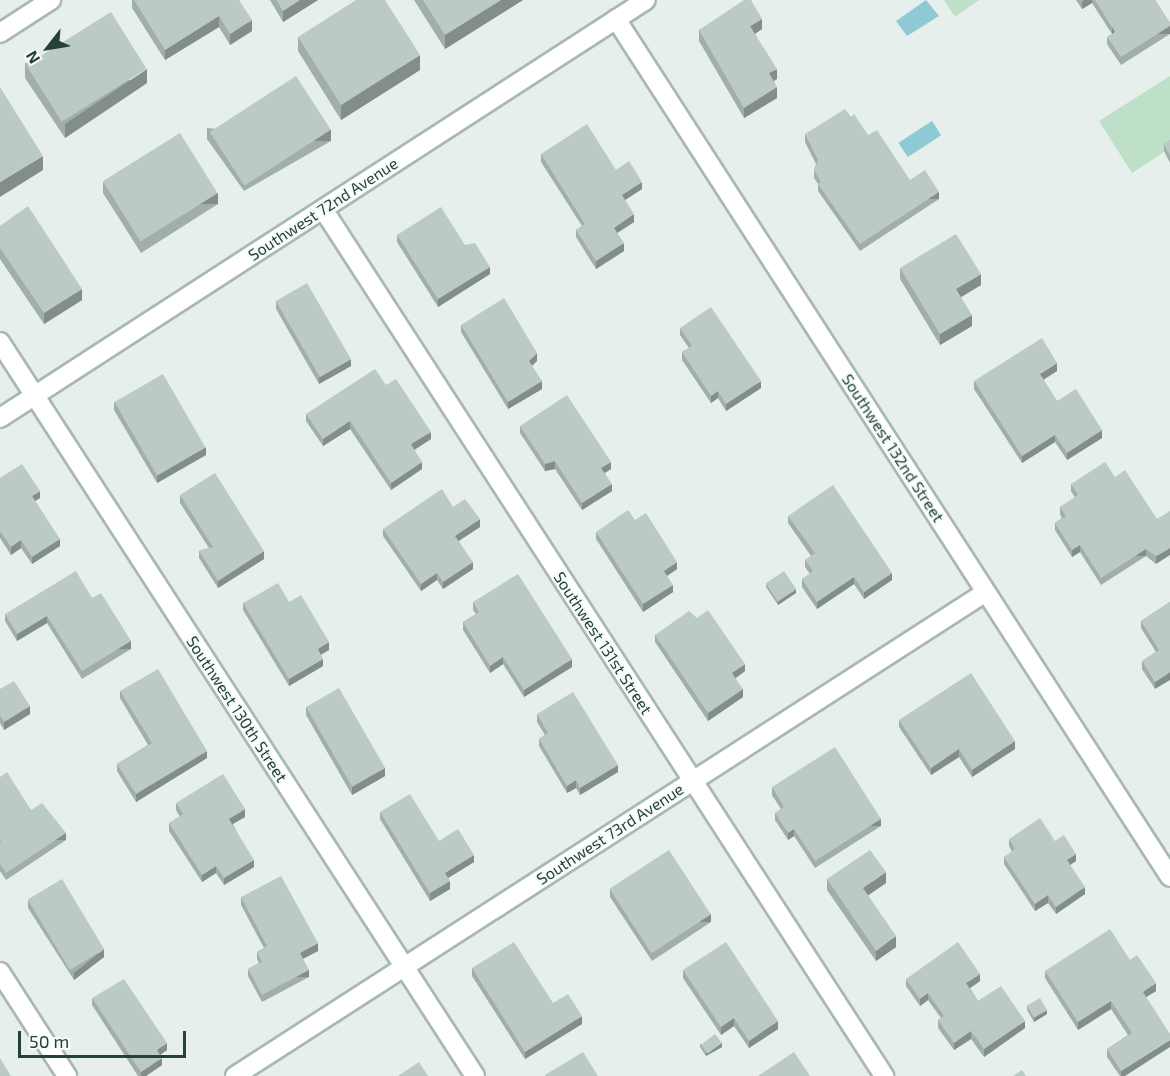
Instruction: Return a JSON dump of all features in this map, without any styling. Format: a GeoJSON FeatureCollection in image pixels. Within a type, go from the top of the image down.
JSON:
{"type":"FeatureCollection","features":[{"type":"Feature","properties":{"kind":"street"},"geometry":{"type":"LineString","coordinates":[[0,33],[51,0]]}},
{"type":"Feature","properties":{"kind":"street","name":"Southwest 72nd Avenue"},"geometry":{"type":"LineString","coordinates":[[0,418],[646,0]]}},
{"type":"Feature","properties":{"kind":"street","name":"Southwest 132nd Street"},"geometry":{"type":"LineString","coordinates":[[616,19],[1170,877]]}},
{"type":"Feature","properties":{"kind":"street","name":"Southwest 131st Street"},"geometry":{"type":"LineString","coordinates":[[322,209],[884,1076]]}},
{"type":"Feature","properties":{"kind":"street","name":"Southwest 130th Street"},"geometry":{"type":"LineString","coordinates":[[0,342],[475,1076]]}},
{"type":"Feature","properties":{"kind":"street","name":"Southwest 73rd Avenue"},"geometry":{"type":"LineString","coordinates":[[235,1076],[986,592]]}},
{"type":"Feature","properties":{"kind":"street"},"geometry":{"type":"LineString","coordinates":[[0,972],[67,1076]]}},
{"type":"Feature","properties":{"kind":"green space"},"geometry":{"type":"Polygon","coordinates":[[[944,0],[979,0],[955,17],[944,0]]]}},
{"type":"Feature","properties":{"kind":"green space"},"geometry":{"type":"Polygon","coordinates":[[[1170,76],[1170,148],[1132,173],[1099,121],[1170,76]]]}},
{"type":"Feature","properties":{"kind":"water"},"geometry":{"type":"Polygon","coordinates":[[[926,0],[939,16],[907,36],[896,21],[926,0]]]}},
{"type":"Feature","properties":{"kind":"water"},"geometry":{"type":"Polygon","coordinates":[[[932,121],[941,135],[908,157],[898,143],[932,121]]]}},
{"type":"Feature","properties":{"kind":"building"},"geometry":{"type":"Polygon","coordinates":[[[134,0],[239,0],[252,20],[230,34],[219,16],[165,50],[134,0]]]}},
{"type":"Feature","properties":{"kind":"building"},"geometry":{"type":"Polygon","coordinates":[[[276,0],[300,0],[283,11],[276,0]]]}},
{"type":"Feature","properties":{"kind":"building"},"geometry":{"type":"Polygon","coordinates":[[[356,0],[385,0],[420,55],[341,105],[298,37],[356,0]]]}},
{"type":"Feature","properties":{"kind":"building"},"geometry":{"type":"Polygon","coordinates":[[[423,0],[501,0],[445,35],[423,0]]]}},
{"type":"Feature","properties":{"kind":"building"},"geometry":{"type":"Polygon","coordinates":[[[744,0],[751,0],[762,19],[750,26],[777,69],[769,73],[777,87],[744,108],[699,30],[744,0]]]}},
{"type":"Feature","properties":{"kind":"building"},"geometry":{"type":"Polygon","coordinates":[[[1095,0],[1155,0],[1170,26],[1121,57],[1107,37],[1115,32],[1095,0]]]}},
{"type":"Feature","properties":{"kind":"building"},"geometry":{"type":"Polygon","coordinates":[[[111,12],[147,69],[62,122],[26,65],[111,12]]]}},
{"type":"Feature","properties":{"kind":"building"},"geometry":{"type":"Polygon","coordinates":[[[296,76],[331,130],[244,186],[210,132],[296,76]]]}},
{"type":"Feature","properties":{"kind":"building"},"geometry":{"type":"Polygon","coordinates":[[[0,87],[43,156],[0,182],[0,87]]]}},
{"type":"Feature","properties":{"kind":"building"},"geometry":{"type":"Polygon","coordinates":[[[845,109],[851,117],[854,114],[868,135],[877,130],[910,180],[925,170],[939,192],[860,244],[818,184],[821,182],[814,170],[818,160],[805,134],[845,109]]]}},
{"type":"Feature","properties":{"kind":"building"},"geometry":{"type":"Polygon","coordinates":[[[587,124],[616,170],[629,161],[642,182],[622,195],[634,214],[614,228],[624,243],[596,261],[576,230],[585,224],[541,154],[587,124]]]}},
{"type":"Feature","properties":{"kind":"building"},"geometry":{"type":"Polygon","coordinates":[[[180,133],[218,193],[140,241],[103,181],[180,133]]]}},
{"type":"Feature","properties":{"kind":"building"},"geometry":{"type":"Polygon","coordinates":[[[1170,140],[1170,156],[1164,144],[1170,140]]]}},
{"type":"Feature","properties":{"kind":"building"},"geometry":{"type":"Polygon","coordinates":[[[28,206],[82,289],[44,313],[0,248],[0,226],[28,206]]]}},
{"type":"Feature","properties":{"kind":"building"},"geometry":{"type":"Polygon","coordinates":[[[441,207],[465,245],[475,243],[490,267],[438,299],[397,235],[441,207]]]}},
{"type":"Feature","properties":{"kind":"building"},"geometry":{"type":"Polygon","coordinates":[[[956,234],[981,274],[956,289],[972,315],[940,334],[900,268],[956,234]]]}},
{"type":"Feature","properties":{"kind":"building"},"geometry":{"type":"Polygon","coordinates":[[[307,283],[351,359],[320,377],[276,301],[307,283]]]}},
{"type":"Feature","properties":{"kind":"building"},"geometry":{"type":"Polygon","coordinates":[[[504,298],[537,353],[529,361],[542,381],[508,402],[461,325],[504,298]]]}},
{"type":"Feature","properties":{"kind":"building"},"geometry":{"type":"Polygon","coordinates":[[[711,307],[761,381],[726,404],[718,391],[711,396],[682,352],[692,346],[680,328],[711,307]]]}},
{"type":"Feature","properties":{"kind":"building"},"geometry":{"type":"Polygon","coordinates":[[[1042,338],[1057,363],[1040,374],[1057,401],[1076,389],[1102,430],[1067,453],[1055,435],[1022,456],[974,381],[1042,338]]]}},
{"type":"Feature","properties":{"kind":"building"},"geometry":{"type":"Polygon","coordinates":[[[375,369],[386,385],[396,379],[431,432],[411,444],[422,462],[391,483],[350,421],[323,439],[306,414],[375,369]]]}},
{"type":"Feature","properties":{"kind":"building"},"geometry":{"type":"Polygon","coordinates":[[[163,374],[206,448],[157,476],[115,402],[163,374]]]}},
{"type":"Feature","properties":{"kind":"building"},"geometry":{"type":"Polygon","coordinates":[[[567,395],[611,462],[601,468],[612,484],[582,503],[555,461],[545,464],[520,426],[567,395]]]}},
{"type":"Feature","properties":{"kind":"building"},"geometry":{"type":"Polygon","coordinates":[[[1105,462],[1115,477],[1125,470],[1157,519],[1170,511],[1170,548],[1156,556],[1146,549],[1101,578],[1080,545],[1072,550],[1055,523],[1066,516],[1060,507],[1078,495],[1071,484],[1105,462]]]}},
{"type":"Feature","properties":{"kind":"building"},"geometry":{"type":"Polygon","coordinates":[[[22,464],[40,491],[32,496],[60,539],[32,557],[21,540],[11,547],[0,531],[0,478],[22,464]]]}},
{"type":"Feature","properties":{"kind":"building"},"geometry":{"type":"Polygon","coordinates":[[[215,473],[264,551],[218,581],[199,551],[213,547],[180,495],[215,473]]]}},
{"type":"Feature","properties":{"kind":"building"},"geometry":{"type":"Polygon","coordinates":[[[833,485],[892,573],[864,592],[854,577],[817,602],[802,579],[813,571],[805,560],[815,553],[788,516],[833,485]]]}},
{"type":"Feature","properties":{"kind":"building"},"geometry":{"type":"Polygon","coordinates":[[[442,489],[453,507],[465,499],[480,519],[455,536],[473,562],[443,582],[437,573],[421,584],[383,529],[442,489]]]}},
{"type":"Feature","properties":{"kind":"building"},"geometry":{"type":"Polygon","coordinates":[[[628,510],[635,520],[646,513],[677,562],[664,571],[673,585],[643,604],[596,532],[628,510]]]}},
{"type":"Feature","properties":{"kind":"building"},"geometry":{"type":"Polygon","coordinates":[[[76,571],[92,598],[101,593],[131,641],[82,671],[47,616],[17,634],[5,614],[76,571]]]}},
{"type":"Feature","properties":{"kind":"building"},"geometry":{"type":"Polygon","coordinates":[[[784,571],[796,589],[778,602],[766,583],[784,571]]]}},
{"type":"Feature","properties":{"kind":"building"},"geometry":{"type":"Polygon","coordinates":[[[518,574],[572,659],[524,690],[503,657],[490,666],[463,622],[479,612],[473,602],[518,574]]]}},
{"type":"Feature","properties":{"kind":"building"},"geometry":{"type":"Polygon","coordinates":[[[278,583],[289,602],[301,595],[329,642],[318,649],[323,659],[289,679],[243,603],[278,583]]]}},
{"type":"Feature","properties":{"kind":"building"},"geometry":{"type":"Polygon","coordinates":[[[1170,602],[1170,672],[1155,682],[1142,661],[1159,650],[1141,621],[1170,602]]]}},
{"type":"Feature","properties":{"kind":"building"},"geometry":{"type":"Polygon","coordinates":[[[708,610],[745,664],[732,673],[743,689],[708,713],[655,635],[689,611],[697,618],[708,610]]]}},
{"type":"Feature","properties":{"kind":"building"},"geometry":{"type":"Polygon","coordinates":[[[158,669],[207,751],[136,794],[117,764],[152,743],[120,691],[158,669]]]}},
{"type":"Feature","properties":{"kind":"building"},"geometry":{"type":"Polygon","coordinates":[[[971,673],[1015,741],[972,770],[959,749],[931,768],[899,720],[971,673]]]}},
{"type":"Feature","properties":{"kind":"building"},"geometry":{"type":"Polygon","coordinates":[[[14,681],[30,706],[4,722],[0,716],[0,689],[14,681]]]}},
{"type":"Feature","properties":{"kind":"building"},"geometry":{"type":"Polygon","coordinates":[[[339,688],[385,768],[352,787],[306,707],[339,688]]]}},
{"type":"Feature","properties":{"kind":"building"},"geometry":{"type":"Polygon","coordinates":[[[573,692],[618,765],[580,788],[576,780],[567,786],[539,739],[548,733],[537,714],[573,692]]]}},
{"type":"Feature","properties":{"kind":"building"},"geometry":{"type":"Polygon","coordinates":[[[835,747],[881,819],[815,861],[794,829],[788,833],[775,813],[784,807],[772,787],[835,747]]]}},
{"type":"Feature","properties":{"kind":"building"},"geometry":{"type":"Polygon","coordinates":[[[7,772],[31,810],[42,803],[66,833],[6,873],[0,864],[0,777],[7,772]]]}},
{"type":"Feature","properties":{"kind":"building"},"geometry":{"type":"Polygon","coordinates":[[[223,774],[245,809],[229,819],[254,860],[224,878],[216,866],[202,875],[169,823],[183,814],[176,803],[223,774]]]}},
{"type":"Feature","properties":{"kind":"building"},"geometry":{"type":"Polygon","coordinates":[[[410,794],[439,841],[458,829],[474,855],[445,873],[450,881],[430,893],[380,812],[410,794]]]}},
{"type":"Feature","properties":{"kind":"building"},"geometry":{"type":"Polygon","coordinates":[[[1040,818],[1055,841],[1064,835],[1076,854],[1067,860],[1085,887],[1056,907],[1048,895],[1035,904],[1004,857],[1015,849],[1009,839],[1040,818]]]}},
{"type":"Feature","properties":{"kind":"building"},"geometry":{"type":"Polygon","coordinates":[[[669,850],[711,915],[651,953],[609,889],[669,850]]]}},
{"type":"Feature","properties":{"kind":"building"},"geometry":{"type":"Polygon","coordinates":[[[870,850],[886,872],[863,888],[896,936],[876,951],[827,879],[870,850]]]}},
{"type":"Feature","properties":{"kind":"building"},"geometry":{"type":"Polygon","coordinates":[[[281,876],[318,943],[300,953],[309,970],[262,995],[248,969],[262,962],[257,952],[267,946],[241,897],[281,876]]]}},
{"type":"Feature","properties":{"kind":"building"},"geometry":{"type":"Polygon","coordinates":[[[62,879],[104,949],[70,970],[28,900],[62,879]]]}},
{"type":"Feature","properties":{"kind":"building"},"geometry":{"type":"Polygon","coordinates":[[[1110,929],[1130,960],[1137,955],[1156,983],[1143,992],[1170,1034],[1170,1040],[1121,1071],[1107,1049],[1132,1033],[1111,1001],[1078,1022],[1045,971],[1110,929]]]}},
{"type":"Feature","properties":{"kind":"building"},"geometry":{"type":"Polygon","coordinates":[[[514,942],[553,1003],[568,994],[582,1016],[525,1052],[472,968],[514,942]]]}},
{"type":"Feature","properties":{"kind":"building"},"geometry":{"type":"Polygon","coordinates":[[[726,942],[778,1021],[749,1041],[734,1018],[721,1027],[683,970],[726,942]]]}},
{"type":"Feature","properties":{"kind":"building"},"geometry":{"type":"Polygon","coordinates":[[[958,942],[980,974],[966,983],[978,1001],[1001,986],[1025,1021],[984,1049],[971,1031],[954,1043],[938,1020],[944,1016],[928,993],[920,999],[906,979],[958,942]]]}},
{"type":"Feature","properties":{"kind":"building"},"geometry":{"type":"Polygon","coordinates":[[[124,979],[167,1043],[157,1050],[162,1058],[141,1072],[92,998],[124,979]]]}},
{"type":"Feature","properties":{"kind":"building"},"geometry":{"type":"Polygon","coordinates":[[[1040,998],[1047,1010],[1034,1018],[1027,1006],[1040,998]]]}},
{"type":"Feature","properties":{"kind":"building"},"geometry":{"type":"Polygon","coordinates":[[[715,1034],[722,1043],[708,1054],[701,1045],[715,1034]]]}},
{"type":"Feature","properties":{"kind":"building"},"geometry":{"type":"Polygon","coordinates":[[[583,1052],[598,1076],[545,1076],[545,1075],[583,1052]]]}},
{"type":"Feature","properties":{"kind":"building"},"geometry":{"type":"Polygon","coordinates":[[[794,1052],[810,1076],[758,1076],[794,1052]]]}},
{"type":"Feature","properties":{"kind":"building"},"geometry":{"type":"Polygon","coordinates":[[[0,1058],[11,1076],[0,1076],[0,1058]]]}},
{"type":"Feature","properties":{"kind":"building"},"geometry":{"type":"Polygon","coordinates":[[[419,1062],[428,1076],[398,1076],[419,1062]]]}},
{"type":"Feature","properties":{"kind":"building"},"geometry":{"type":"Polygon","coordinates":[[[1022,1070],[1026,1076],[1013,1076],[1022,1070]]]}}]}
